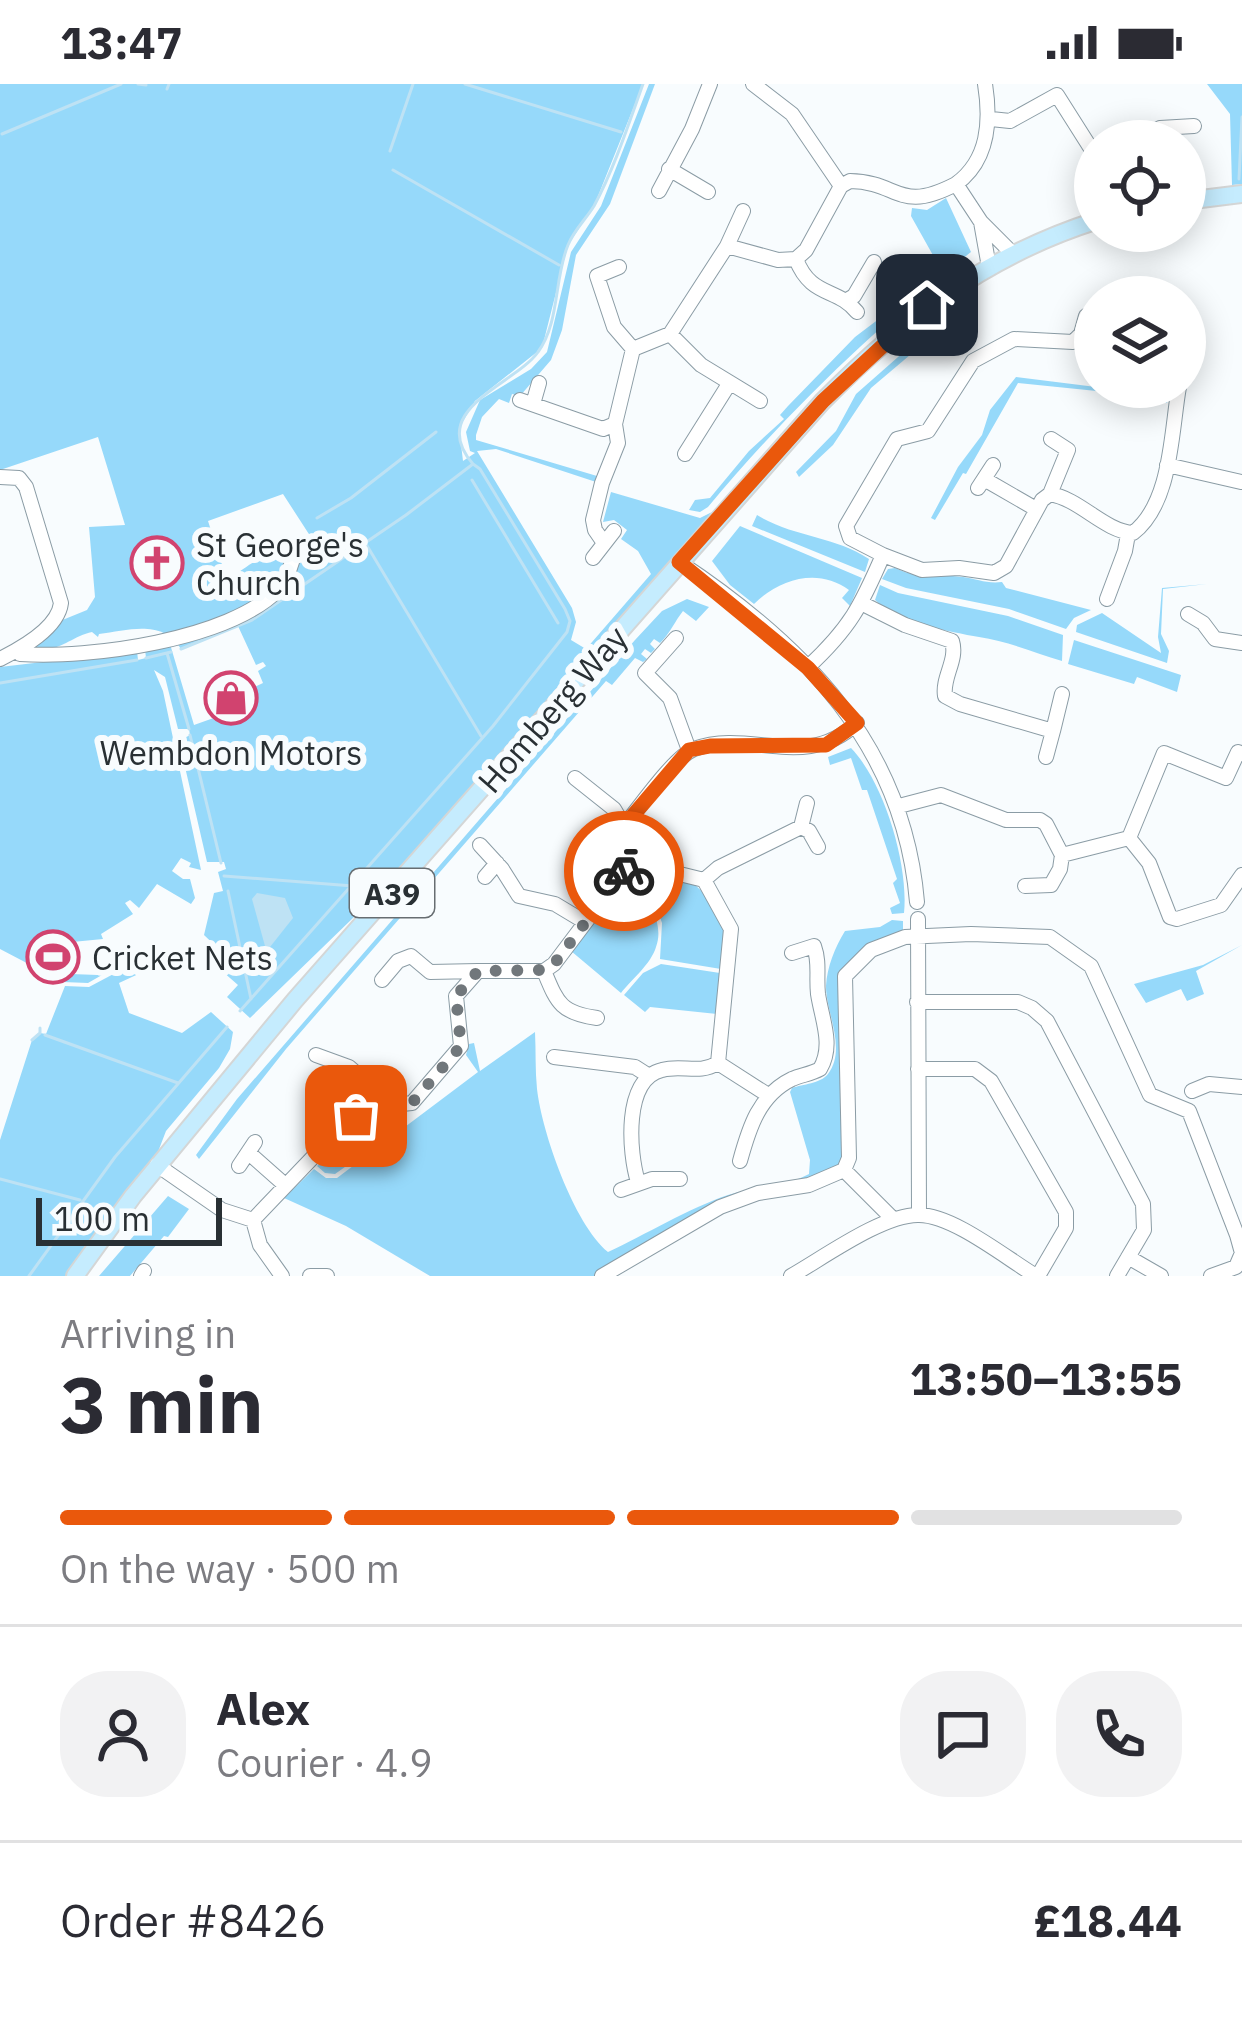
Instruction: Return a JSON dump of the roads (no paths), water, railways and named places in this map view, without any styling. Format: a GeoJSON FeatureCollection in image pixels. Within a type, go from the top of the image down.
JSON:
{"type":"FeatureCollection","features":[{"type":"Feature","properties":{"kind":"main road"},"geometry":{"type":"LineString","coordinates":[[1206,199],[1242,194]]}},
{"type":"Feature","properties":{"kind":"main road","name":"Homberg Way"},"geometry":{"type":"LineString","coordinates":[[75,1276],[157,1165],[296,1000],[679,562],[870,354],[927,305],[988,267],[1074,229]]}},
{"type":"Feature","properties":{"kind":"street"},"geometry":{"type":"LineString","coordinates":[[659,191],[710,84]]}},
{"type":"Feature","properties":{"kind":"street"},"geometry":{"type":"LineString","coordinates":[[753,84],[792,114],[841,186]]}},
{"type":"Feature","properties":{"kind":"street"},"geometry":{"type":"LineString","coordinates":[[727,246],[796,260],[841,186],[859,181],[904,198],[921,199],[956,184],[978,164],[991,119],[985,84]]}},
{"type":"Feature","properties":{"kind":"street"},"geometry":{"type":"LineString","coordinates":[[991,119],[1010,121],[1074,84]]}},
{"type":"Feature","properties":{"kind":"street"},"geometry":{"type":"LineString","coordinates":[[1057,95],[1074,126]]}},
{"type":"Feature","properties":{"kind":"street"},"geometry":{"type":"LineString","coordinates":[[669,169],[708,192]]}},
{"type":"Feature","properties":{"kind":"street"},"geometry":{"type":"LineString","coordinates":[[956,184],[981,222],[1013,254]]}},
{"type":"Feature","properties":{"kind":"street"},"geometry":{"type":"LineString","coordinates":[[633,350],[670,334],[727,246],[743,211]]}},
{"type":"Feature","properties":{"kind":"street"},"geometry":{"type":"LineString","coordinates":[[981,222],[988,267]]}},
{"type":"Feature","properties":{"kind":"street"},"geometry":{"type":"LineString","coordinates":[[796,260],[812,285],[852,306],[874,262]]}},
{"type":"Feature","properties":{"kind":"street"},"geometry":{"type":"LineString","coordinates":[[620,267],[592,277],[614,327],[633,350]]}},
{"type":"Feature","properties":{"kind":"street"},"geometry":{"type":"LineString","coordinates":[[670,334],[701,365],[760,401]]}},
{"type":"Feature","properties":{"kind":"street"},"geometry":{"type":"LineString","coordinates":[[1051,439],[1068,450],[1050,494],[1036,509],[1006,566],[994,573],[922,570],[850,538],[846,526],[898,439],[928,431],[973,361],[1014,339],[1074,340]]}},
{"type":"Feature","properties":{"kind":"street"},"geometry":{"type":"LineString","coordinates":[[593,558],[609,537],[595,530],[593,520],[618,443],[615,424],[633,350]]}},
{"type":"Feature","properties":{"kind":"street"},"geometry":{"type":"LineString","coordinates":[[539,383],[526,402],[603,430],[615,424]]}},
{"type":"Feature","properties":{"kind":"street"},"geometry":{"type":"LineString","coordinates":[[686,454],[691,427],[729,384]]}},
{"type":"Feature","properties":{"kind":"street"},"geometry":{"type":"LineString","coordinates":[[1128,534],[1141,527],[1159,493],[1176,408]]}},
{"type":"Feature","properties":{"kind":"street"},"geometry":{"type":"LineString","coordinates":[[1167,465],[1242,483]]}},
{"type":"Feature","properties":{"kind":"street"},"geometry":{"type":"LineString","coordinates":[[0,477],[13,476],[24,482],[61,611],[0,659]]}},
{"type":"Feature","properties":{"kind":"street"},"geometry":{"type":"LineString","coordinates":[[985,478],[1036,509]]}},
{"type":"Feature","properties":{"kind":"street"},"geometry":{"type":"LineString","coordinates":[[1050,494],[1128,534]]}},
{"type":"Feature","properties":{"kind":"street"},"geometry":{"type":"LineString","coordinates":[[1107,599],[1128,534]]}},
{"type":"Feature","properties":{"kind":"street"},"geometry":{"type":"LineString","coordinates":[[808,668],[838,639],[863,604],[883,555]]}},
{"type":"Feature","properties":{"kind":"street"},"geometry":{"type":"LineString","coordinates":[[17,650],[20,655],[40,656],[176,640],[211,629],[279,590],[294,556]]}},
{"type":"Feature","properties":{"kind":"street"},"geometry":{"type":"LineString","coordinates":[[679,562],[808,668],[857,723],[879,759],[898,806],[910,846],[917,910],[919,1214]]}},
{"type":"Feature","properties":{"kind":"street"},"geometry":{"type":"LineString","coordinates":[[863,604],[952,641],[943,690],[951,701],[1053,731]]}},
{"type":"Feature","properties":{"kind":"street"},"geometry":{"type":"LineString","coordinates":[[1188,614],[1234,639]]}},
{"type":"Feature","properties":{"kind":"street"},"geometry":{"type":"LineString","coordinates":[[676,638],[640,669],[666,691],[689,750]]}},
{"type":"Feature","properties":{"kind":"street"},"geometry":{"type":"LineString","coordinates":[[1046,757],[1062,694]]}},
{"type":"Feature","properties":{"kind":"street"},"geometry":{"type":"LineString","coordinates":[[624,826],[689,750],[826,745],[857,723]]}},
{"type":"Feature","properties":{"kind":"street"},"geometry":{"type":"LineString","coordinates":[[1129,838],[1163,753],[1226,778],[1238,752],[1242,754]]}},
{"type":"Feature","properties":{"kind":"street"},"geometry":{"type":"LineString","coordinates":[[430,972],[544,970],[554,964],[631,862],[624,826],[614,809],[575,778]]}},
{"type":"Feature","properties":{"kind":"street"},"geometry":{"type":"LineString","coordinates":[[898,806],[941,794],[1006,820],[1040,820],[1063,856],[1051,885],[1025,886]]}},
{"type":"Feature","properties":{"kind":"street"},"geometry":{"type":"LineString","coordinates":[[801,827],[807,802]]}},
{"type":"Feature","properties":{"kind":"street"},"geometry":{"type":"LineString","coordinates":[[801,827],[818,847]]}},
{"type":"Feature","properties":{"kind":"street"},"geometry":{"type":"LineString","coordinates":[[704,880],[718,868],[801,827]]}},
{"type":"Feature","properties":{"kind":"street"},"geometry":{"type":"LineString","coordinates":[[1063,856],[1129,838]]}},
{"type":"Feature","properties":{"kind":"street"},"geometry":{"type":"LineString","coordinates":[[1129,838],[1150,863],[1170,917],[1178,919],[1221,905],[1242,875]]}},
{"type":"Feature","properties":{"kind":"street"},"geometry":{"type":"LineString","coordinates":[[480,845],[519,896],[555,904],[584,922]]}},
{"type":"Feature","properties":{"kind":"street"},"geometry":{"type":"LineString","coordinates":[[631,862],[704,880],[731,929],[718,1064]]}},
{"type":"Feature","properties":{"kind":"street"},"geometry":{"type":"LineString","coordinates":[[485,877],[497,863]]}},
{"type":"Feature","properties":{"kind":"street"},"geometry":{"type":"LineString","coordinates":[[602,1276],[732,1202],[808,1185],[844,1170],[849,1158],[845,976],[872,950],[918,936],[1041,935],[1086,959],[1150,1095],[1185,1108],[1194,1125],[1242,1248],[1236,1267],[1210,1276]]}},
{"type":"Feature","properties":{"kind":"street"},"geometry":{"type":"LineString","coordinates":[[792,953],[831,939]]}},
{"type":"Feature","properties":{"kind":"street"},"geometry":{"type":"LineString","coordinates":[[740,1161],[747,1135],[768,1096],[824,1064],[826,1033],[814,946]]}},
{"type":"Feature","properties":{"kind":"street"},"geometry":{"type":"LineString","coordinates":[[253,1220],[360,1108],[412,1103],[458,1051],[462,1041],[456,996],[411,956],[398,961],[382,980]]}},
{"type":"Feature","properties":{"kind":"street"},"geometry":{"type":"LineString","coordinates":[[544,970],[554,998],[573,1015],[597,1018]]}},
{"type":"Feature","properties":{"kind":"street"},"geometry":{"type":"LineString","coordinates":[[456,996],[478,971]]}},
{"type":"Feature","properties":{"kind":"street"},"geometry":{"type":"LineString","coordinates":[[917,1001],[1018,1002],[1047,1021],[1143,1204],[1144,1230],[1117,1276]]}},
{"type":"Feature","properties":{"kind":"street"},"geometry":{"type":"LineString","coordinates":[[316,1055],[349,1067],[390,1103]]}},
{"type":"Feature","properties":{"kind":"street"},"geometry":{"type":"LineString","coordinates":[[554,1057],[635,1067],[649,1076]]}},
{"type":"Feature","properties":{"kind":"street"},"geometry":{"type":"LineString","coordinates":[[638,1183],[631,1145],[638,1090],[649,1076],[672,1068],[704,1071],[718,1064]]}},
{"type":"Feature","properties":{"kind":"street"},"geometry":{"type":"LineString","coordinates":[[718,1064],[768,1096]]}},
{"type":"Feature","properties":{"kind":"street"},"geometry":{"type":"LineString","coordinates":[[791,1276],[893,1219],[919,1214],[941,1219],[1037,1276],[1066,1228],[1066,1213],[1006,1106],[980,1071],[918,1069]]}},
{"type":"Feature","properties":{"kind":"street"},"geometry":{"type":"LineString","coordinates":[[360,1108],[362,1079]]}},
{"type":"Feature","properties":{"kind":"street"},"geometry":{"type":"LineString","coordinates":[[1192,1090],[1209,1084],[1242,1087]]}},
{"type":"Feature","properties":{"kind":"street"},"geometry":{"type":"LineString","coordinates":[[747,1135],[764,1141]]}},
{"type":"Feature","properties":{"kind":"street"},"geometry":{"type":"LineString","coordinates":[[239,1166],[253,1148],[285,1186]]}},
{"type":"Feature","properties":{"kind":"street"},"geometry":{"type":"LineString","coordinates":[[157,1165],[222,1210],[253,1220]]}},
{"type":"Feature","properties":{"kind":"street"},"geometry":{"type":"LineString","coordinates":[[844,1170],[893,1219]]}},
{"type":"Feature","properties":{"kind":"street"},"geometry":{"type":"LineString","coordinates":[[621,1190],[662,1177],[680,1179]]}},
{"type":"Feature","properties":{"kind":"street"},"geometry":{"type":"LineString","coordinates":[[253,1220],[260,1245],[284,1275]]}},
{"type":"Feature","properties":{"kind":"street"},"geometry":{"type":"LineString","coordinates":[[1128,1257],[1160,1276]]}},
{"type":"Feature","properties":{"kind":"street"},"geometry":{"type":"LineString","coordinates":[[310,1276],[327,1276]]}},
{"type":"Feature","properties":{"kind":"waterway"},"geometry":{"type":"LineString","coordinates":[[2,134],[121,84]]}},
{"type":"Feature","properties":{"kind":"waterway"},"geometry":{"type":"LineString","coordinates":[[138,84],[146,85]]}},
{"type":"Feature","properties":{"kind":"waterway"},"geometry":{"type":"LineString","coordinates":[[167,89],[169,84]]}},
{"type":"Feature","properties":{"kind":"waterway"},"geometry":{"type":"LineString","coordinates":[[390,151],[413,84]]}},
{"type":"Feature","properties":{"kind":"waterway"},"geometry":{"type":"LineString","coordinates":[[465,84],[621,132]]}},
{"type":"Feature","properties":{"kind":"waterway"},"geometry":{"type":"LineString","coordinates":[[181,649],[252,620],[473,464],[461,445],[460,428],[479,399],[527,364],[545,340],[568,245],[601,192],[643,84]]}},
{"type":"Feature","properties":{"kind":"waterway"},"geometry":{"type":"LineString","coordinates":[[1239,179],[1242,117]]}},
{"type":"Feature","properties":{"kind":"waterway"},"geometry":{"type":"LineString","coordinates":[[393,170],[559,265]]}},
{"type":"Feature","properties":{"kind":"waterway"},"geometry":{"type":"LineString","coordinates":[[317,518],[351,498],[436,432]]}},
{"type":"Feature","properties":{"kind":"waterway"},"geometry":{"type":"LineString","coordinates":[[240,1011],[493,726],[567,632],[570,621],[565,609],[473,464]]}},
{"type":"Feature","properties":{"kind":"waterway"},"geometry":{"type":"LineString","coordinates":[[472,480],[558,623]]}},
{"type":"Feature","properties":{"kind":"waterway"},"geometry":{"type":"LineString","coordinates":[[366,544],[481,736]]}},
{"type":"Feature","properties":{"kind":"waterway"},"geometry":{"type":"LineString","coordinates":[[146,658],[171,652]]}},
{"type":"Feature","properties":{"kind":"waterway"},"geometry":{"type":"LineString","coordinates":[[167,653],[189,729]]}},
{"type":"Feature","properties":{"kind":"waterway"},"geometry":{"type":"LineString","coordinates":[[0,683],[137,660]]}},
{"type":"Feature","properties":{"kind":"waterway"},"geometry":{"type":"LineString","coordinates":[[190,735],[221,863]]}},
{"type":"Feature","properties":{"kind":"waterway"},"geometry":{"type":"LineString","coordinates":[[224,876],[353,886]]}},
{"type":"Feature","properties":{"kind":"waterway"},"geometry":{"type":"LineString","coordinates":[[228,891],[251,999]]}},
{"type":"Feature","properties":{"kind":"waterway"},"geometry":{"type":"LineString","coordinates":[[29,1276],[115,1157],[227,1027]]}},
{"type":"Feature","properties":{"kind":"waterway"},"geometry":{"type":"LineString","coordinates":[[32,1040],[40,1028]]}},
{"type":"Feature","properties":{"kind":"waterway"},"geometry":{"type":"LineString","coordinates":[[45,1035],[178,1083]]}},
{"type":"Feature","properties":{"kind":"waterway"},"geometry":{"type":"LineString","coordinates":[[0,1179],[80,1200]]}},
{"type":"Feature","properties":{"kind":"place","name":"St George's Church"},"geometry":{"type":"Point","coordinates":[157,563]}},
{"type":"Feature","properties":{"kind":"place","name":"Wembdon Motors"},"geometry":{"type":"Point","coordinates":[231,698]}},
{"type":"Feature","properties":{"kind":"place","name":"Cricket Nets"},"geometry":{"type":"Point","coordinates":[53,957]}}]}
